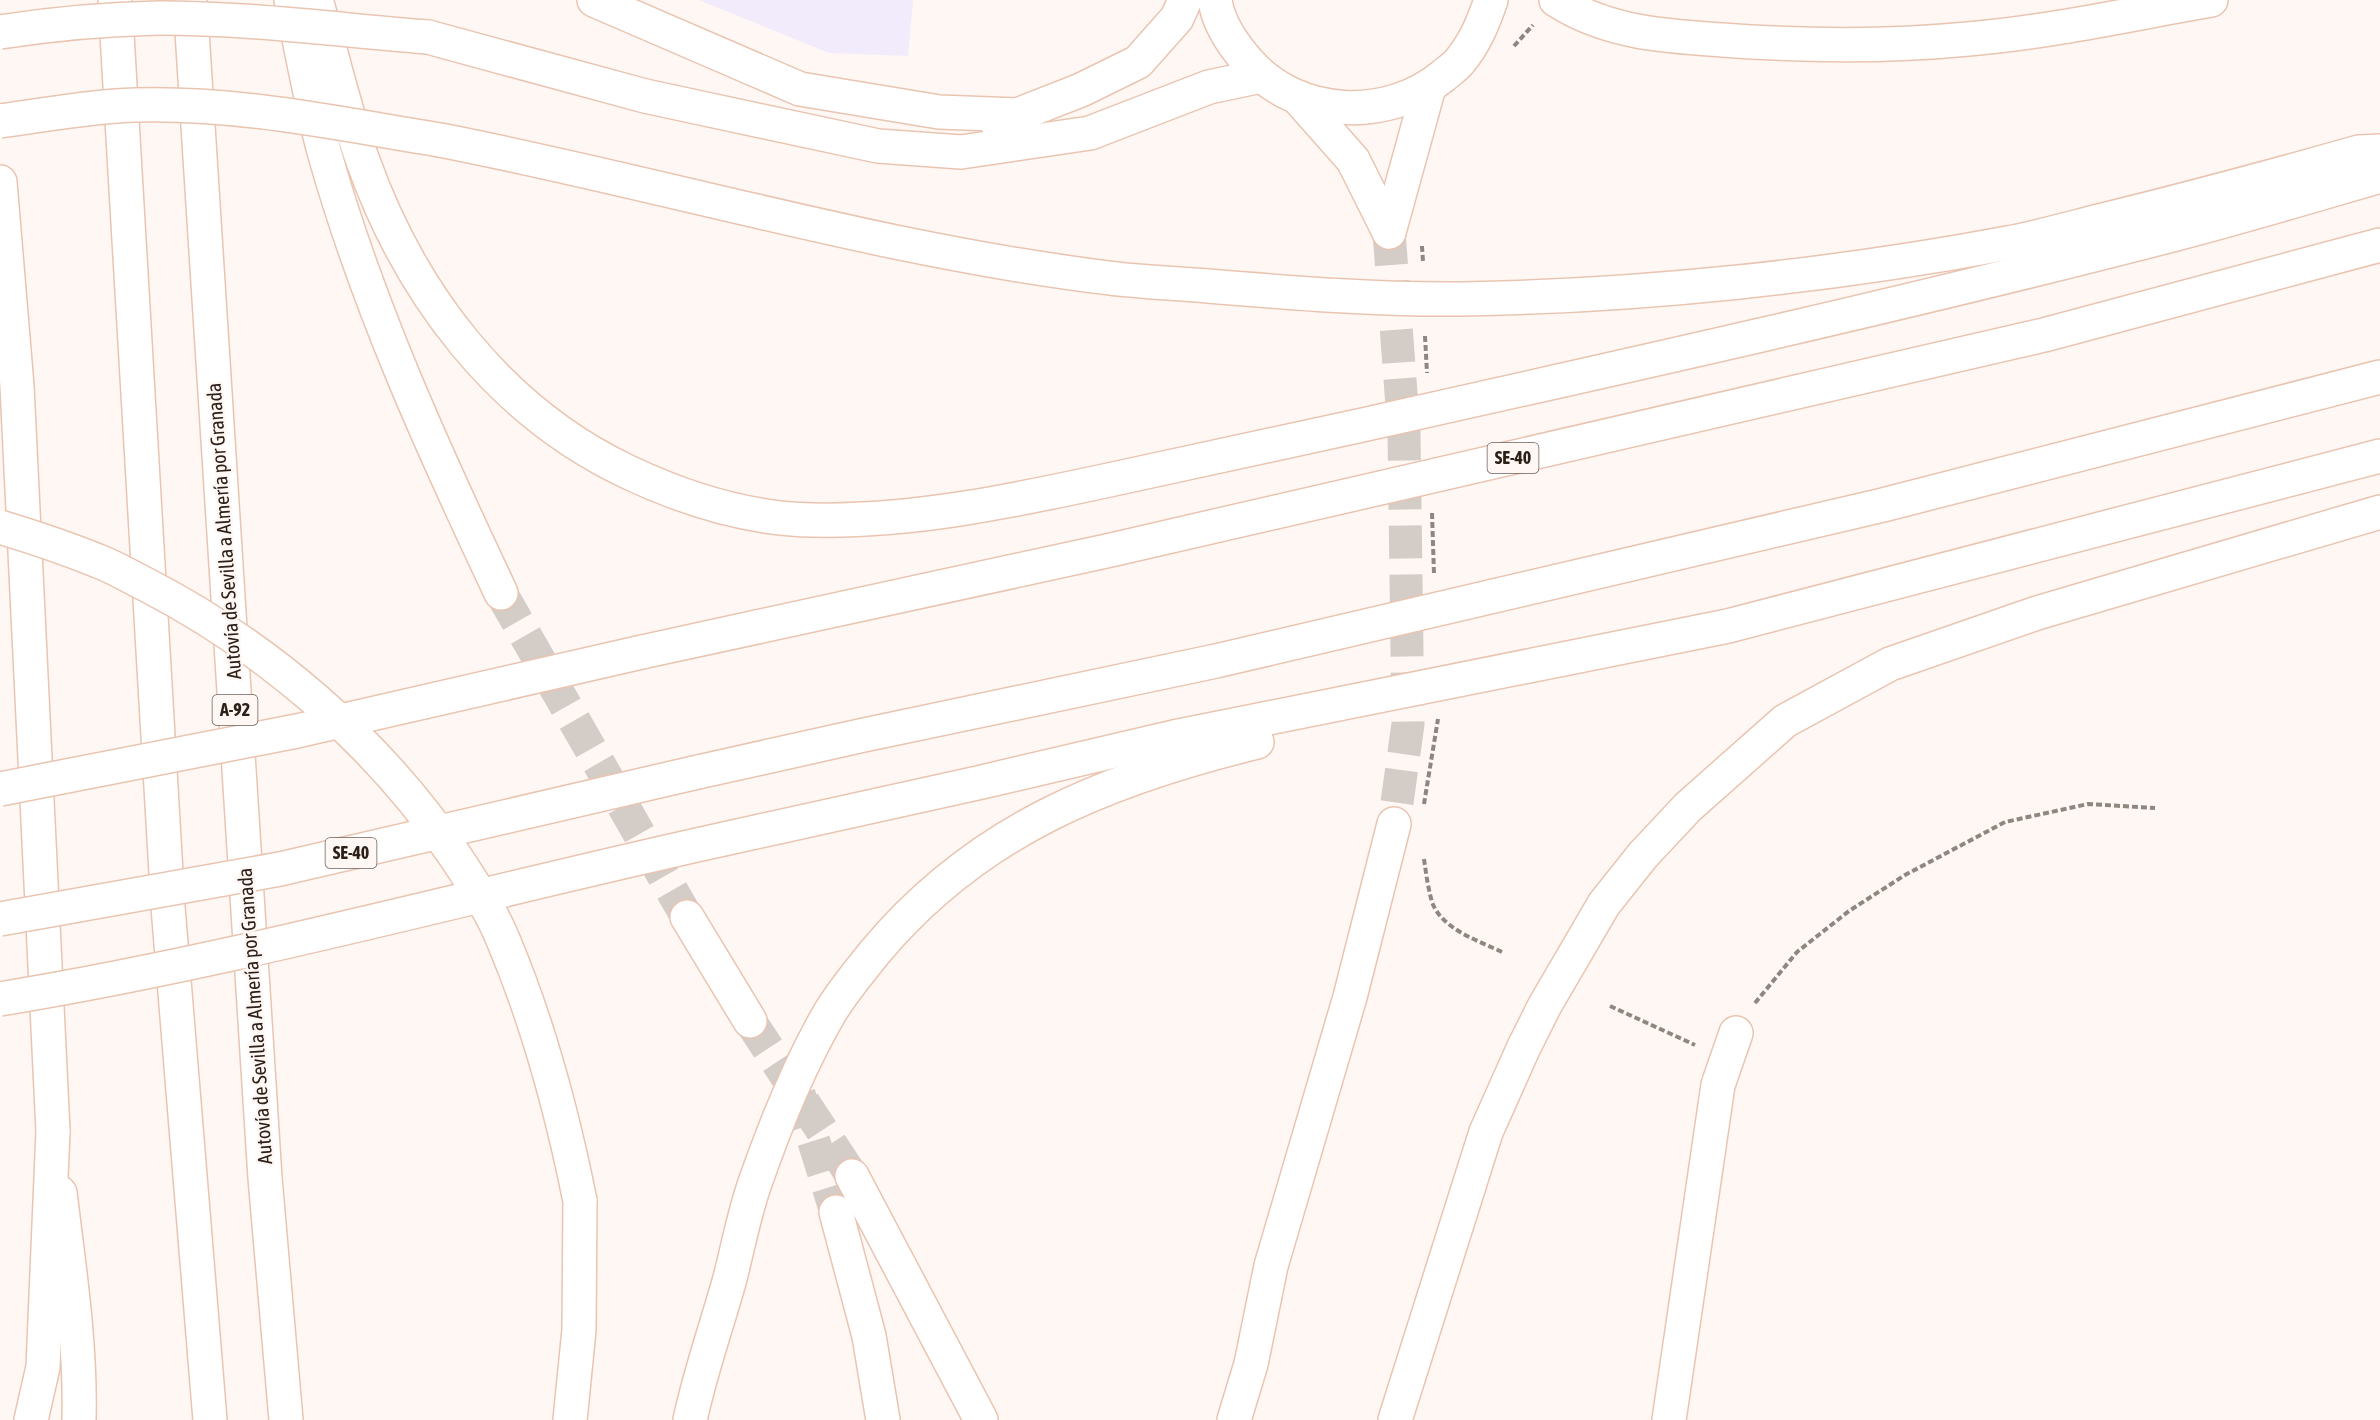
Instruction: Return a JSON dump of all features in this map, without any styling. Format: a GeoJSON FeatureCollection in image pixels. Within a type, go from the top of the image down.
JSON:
{"type":"FeatureCollection","features":[{"type":"Feature","properties":{"kind":"main road"},"geometry":{"type":"LineString","coordinates":[[115,0],[168,908],[210,1420]]}},
{"type":"Feature","properties":{"kind":"main road","name":"Autovía de Sevilla a Almería por Granada"},"geometry":{"type":"LineString","coordinates":[[190,0],[264,1154],[286,1420]]}},
{"type":"Feature","properties":{"kind":"main road"},"geometry":{"type":"LineString","coordinates":[[291,0],[325,154],[352,240],[397,361],[440,463],[501,594]]}},
{"type":"Feature","properties":{"kind":"main road"},"geometry":{"type":"LineString","coordinates":[[316,0],[362,160],[377,196],[403,252],[464,345],[504,386],[549,424],[592,453],[631,473],[712,504],[757,514],[809,520],[916,515],[1051,492],[1232,454],[1936,293],[2177,233],[2380,176]]}},
{"type":"Feature","properties":{"kind":"main road"},"geometry":{"type":"LineString","coordinates":[[594,0],[800,89],[939,112],[1018,115]]}},
{"type":"Feature","properties":{"kind":"main road"},"geometry":{"type":"LineString","coordinates":[[878,146],[962,136],[1081,90],[1138,62],[1177,18],[1185,0]]}},
{"type":"Feature","properties":{"kind":"main road"},"geometry":{"type":"LineString","coordinates":[[1215,0],[1216,9],[1233,45],[1261,76],[1299,99],[1353,160],[1389,232],[1429,87]]}},
{"type":"Feature","properties":{"kind":"main road"},"geometry":{"type":"LineString","coordinates":[[1299,99],[1343,109],[1388,105],[1429,87],[1459,63],[1481,31],[1491,0]]}},
{"type":"Feature","properties":{"kind":"main road"},"geometry":{"type":"LineString","coordinates":[[1556,0],[1598,22],[1652,35],[1796,46],[1969,39],[2211,0]]}},
{"type":"Feature","properties":{"kind":"main road"},"geometry":{"type":"LineString","coordinates":[[0,32],[159,18],[225,20],[429,37],[645,96],[878,146],[961,152],[1090,132],[1209,87],[1261,76]]}},
{"type":"Feature","properties":{"kind":"main road"},"geometry":{"type":"LineString","coordinates":[[0,121],[135,105],[205,107],[280,114],[440,140],[549,161],[799,222],[970,257],[1104,278],[1378,297],[1461,299],[1586,293],[1730,282],[1904,260],[2011,242],[2216,193],[2359,152],[2380,151]]}},
{"type":"Feature","properties":{"kind":"main road"},"geometry":{"type":"LineString","coordinates":[[0,182],[17,386],[52,1131],[71,1285],[80,1394],[79,1420]]}},
{"type":"Feature","properties":{"kind":"main road","name":"SE-40"},"geometry":{"type":"LineString","coordinates":[[0,789],[297,731],[642,652],[1122,547],[2021,340],[2380,245]]}},
{"type":"Feature","properties":{"kind":"main road","name":"SE-40"},"geometry":{"type":"LineString","coordinates":[[0,919],[280,869],[864,735],[1239,656],[1884,504],[2380,377]]}},
{"type":"Feature","properties":{"kind":"main road"},"geometry":{"type":"LineString","coordinates":[[690,1420],[699,1378],[728,1285],[754,1183],[784,1104],[830,1013],[863,967],[896,927],[955,872],[995,844],[1071,802],[1187,759],[1728,626],[2380,456]]}},
{"type":"Feature","properties":{"kind":"main road"},"geometry":{"type":"LineString","coordinates":[[1395,1420],[1486,1132],[1523,1050],[1545,1005],[1604,904],[1643,855],[1696,799],[1785,721],[1890,664],[2037,613],[2380,513]]}},
{"type":"Feature","properties":{"kind":"main road"},"geometry":{"type":"LineString","coordinates":[[0,527],[100,561],[167,596],[224,630],[279,671],[335,718],[382,764],[420,808],[470,880],[504,941],[568,1137],[580,1201],[579,1330],[570,1420]]}},
{"type":"Feature","properties":{"kind":"main road"},"geometry":{"type":"LineString","coordinates":[[0,999],[78,986],[321,934],[585,869],[993,780],[1174,737],[1728,626]]}},
{"type":"Feature","properties":{"kind":"main road"},"geometry":{"type":"LineString","coordinates":[[1234,1420],[1251,1364],[1271,1266],[1350,997],[1394,824]]}},
{"type":"Feature","properties":{"kind":"main road"},"geometry":{"type":"LineString","coordinates":[[687,917],[750,1021]]}},
{"type":"Feature","properties":{"kind":"main road"},"geometry":{"type":"LineString","coordinates":[[1670,1420],[1718,1085],[1731,1046]]}},
{"type":"Feature","properties":{"kind":"main road"},"geometry":{"type":"LineString","coordinates":[[31,1420],[43,1368],[52,1131]]}},
{"type":"Feature","properties":{"kind":"main road"},"geometry":{"type":"LineString","coordinates":[[852,1176],[981,1420]]}},
{"type":"Feature","properties":{"kind":"main road"},"geometry":{"type":"LineString","coordinates":[[836,1212],[869,1336],[883,1420]]}},
{"type":"Feature","properties":{"kind":"main road"},"geometry":{"type":"LineString","coordinates":[[1251,1364],[1259,1420]]}},
{"type":"Feature","properties":{"kind":"path"},"geometry":{"type":"LineString","coordinates":[[1610,1006],[1731,1046],[1760,996],[1797,951],[1849,911],[1905,875],[2005,822],[2088,804],[2155,808]]}},
{"type":"Feature","properties":{"kind":"shaded area"},"geometry":{"type":"Polygon","coordinates":[[[699,0],[913,0],[908,56],[829,53],[699,0]]]}},
{"type":"Feature","properties":{"kind":"tunnel"},"geometry":{"type":"LineString","coordinates":[[1389,232],[1404,433],[1408,724],[1394,824]]}},
{"type":"Feature","properties":{"kind":"tunnel"},"geometry":{"type":"LineString","coordinates":[[501,593],[687,917]]}},
{"type":"Feature","properties":{"kind":"tunnel"},"geometry":{"type":"LineString","coordinates":[[750,1021],[852,1176]]}},
{"type":"Feature","properties":{"kind":"tunnel"},"geometry":{"type":"LineString","coordinates":[[799,1094],[836,1212]]}}]}
